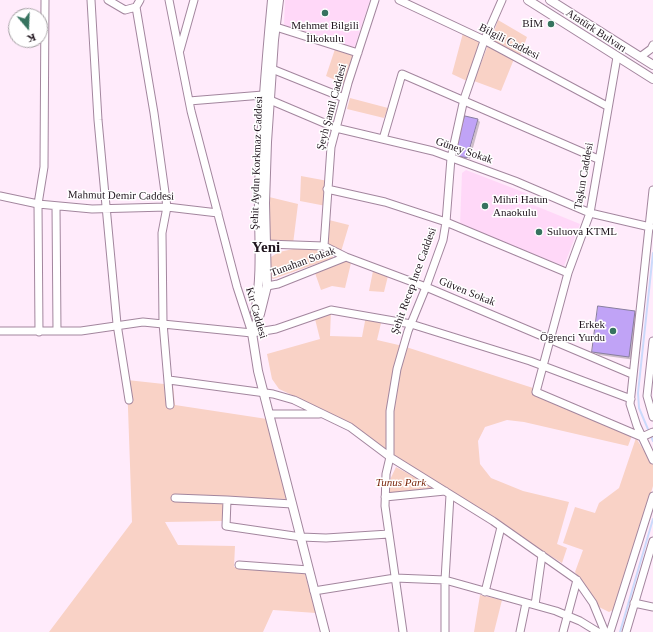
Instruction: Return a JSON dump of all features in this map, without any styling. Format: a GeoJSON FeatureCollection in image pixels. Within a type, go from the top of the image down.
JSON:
{"type":"FeatureCollection","features":[{"type":"Feature","properties":{"kind":"main road","name":"Şehit Aydın Korkmaz Caddesi"},"geometry":{"type":"LineString","coordinates":[[253,329],[260,276],[259,195],[272,0]]}},
{"type":"Feature","properties":{"kind":"main road","name":"Şehit Aydın Korkmaz Caddesi"},"geometry":{"type":"LineString","coordinates":[[253,329],[260,314],[267,286],[265,203],[266,97],[272,69],[279,0]]}},
{"type":"Feature","properties":{"kind":"main road","name":"Atatürk Bulvarı"},"geometry":{"type":"LineString","coordinates":[[528,0],[653,79]]}},
{"type":"Feature","properties":{"kind":"main road","name":"Atatürk Bulvarı"},"geometry":{"type":"LineString","coordinates":[[550,0],[653,65]]}},
{"type":"Feature","properties":{"kind":"main road","name":"Kır Caddesi"},"geometry":{"type":"LineString","coordinates":[[253,329],[269,414],[325,632]]}},
{"type":"Feature","properties":{"kind":"street"},"geometry":{"type":"LineString","coordinates":[[39,332],[38,204],[44,167],[44,0]]}},
{"type":"Feature","properties":{"kind":"street"},"geometry":{"type":"LineString","coordinates":[[91,0],[98,120],[117,324],[129,400]]}},
{"type":"Feature","properties":{"kind":"street"},"geometry":{"type":"LineString","coordinates":[[108,0],[126,10],[136,7]]}},
{"type":"Feature","properties":{"kind":"street"},"geometry":{"type":"LineString","coordinates":[[140,0],[136,7],[154,113],[167,207],[162,233],[164,323],[170,405]]}},
{"type":"Feature","properties":{"kind":"street","name":"Kır Caddesi"},"geometry":{"type":"LineString","coordinates":[[169,0],[189,101],[237,287],[253,329]]}},
{"type":"Feature","properties":{"kind":"street"},"geometry":{"type":"LineString","coordinates":[[179,53],[194,0]]}},
{"type":"Feature","properties":{"kind":"street","name":"Şeyh Şamil Caddesi"},"geometry":{"type":"LineString","coordinates":[[324,246],[331,147],[344,98],[375,0]]}},
{"type":"Feature","properties":{"kind":"street","name":"Bilgili Caddesi"},"geometry":{"type":"LineString","coordinates":[[399,0],[484,41],[607,106]]}},
{"type":"Feature","properties":{"kind":"street","name":"Şehit Recep İnce Caddesi"},"geometry":{"type":"LineString","coordinates":[[402,632],[385,497],[386,474],[390,457],[390,411],[397,369],[410,324],[426,287],[443,240],[446,222],[451,158],[464,99],[484,41],[502,0]]}},
{"type":"Feature","properties":{"kind":"street"},"geometry":{"type":"LineString","coordinates":[[276,27],[358,53]]}},
{"type":"Feature","properties":{"kind":"street"},"geometry":{"type":"LineString","coordinates":[[640,57],[651,49],[653,44]]}},
{"type":"Feature","properties":{"kind":"street","name":"Taşkın Caddesi"},"geometry":{"type":"LineString","coordinates":[[617,57],[607,106],[590,213],[568,273],[552,339],[536,392],[649,434]]}},
{"type":"Feature","properties":{"kind":"street"},"geometry":{"type":"LineString","coordinates":[[272,69],[344,98]]}},
{"type":"Feature","properties":{"kind":"street"},"geometry":{"type":"LineString","coordinates":[[383,139],[402,74],[464,99],[598,159]]}},
{"type":"Feature","properties":{"kind":"street"},"geometry":{"type":"LineString","coordinates":[[189,101],[266,97]]}},
{"type":"Feature","properties":{"kind":"street","name":"Güney Sokak"},"geometry":{"type":"LineString","coordinates":[[266,97],[336,128],[433,151],[515,181],[590,213],[650,227]]}},
{"type":"Feature","properties":{"kind":"street"},"geometry":{"type":"LineString","coordinates":[[327,189],[385,202],[446,222],[568,273]]}},
{"type":"Feature","properties":{"kind":"street"},"geometry":{"type":"LineString","coordinates":[[653,190],[630,399],[630,404],[649,434],[653,460]]}},
{"type":"Feature","properties":{"kind":"street","name":"Mahmut Demir Caddesi"},"geometry":{"type":"LineString","coordinates":[[0,196],[56,206],[106,208],[167,207],[218,213]]}},
{"type":"Feature","properties":{"kind":"street"},"geometry":{"type":"LineString","coordinates":[[56,206],[57,331]]}},
{"type":"Feature","properties":{"kind":"street","name":"Güven Sokak"},"geometry":{"type":"LineString","coordinates":[[266,244],[324,246],[346,257],[426,287],[632,374]]}},
{"type":"Feature","properties":{"kind":"street","name":"Tunahan Sokak"},"geometry":{"type":"LineString","coordinates":[[267,286],[278,284],[346,257]]}},
{"type":"Feature","properties":{"kind":"street"},"geometry":{"type":"LineString","coordinates":[[0,331],[81,331],[117,324],[164,323],[253,329],[276,329],[331,310],[410,324],[544,366],[630,399]]}},
{"type":"Feature","properties":{"kind":"street"},"geometry":{"type":"LineString","coordinates":[[653,341],[647,396],[653,417]]}},
{"type":"Feature","properties":{"kind":"street"},"geometry":{"type":"LineString","coordinates":[[169,380],[264,392],[294,400],[350,427],[390,457],[501,527],[577,580],[593,603],[605,632]]}},
{"type":"Feature","properties":{"kind":"street"},"geometry":{"type":"LineString","coordinates":[[269,414],[321,414]]}},
{"type":"Feature","properties":{"kind":"street"},"geometry":{"type":"LineString","coordinates":[[385,497],[448,493]]}},
{"type":"Feature","properties":{"kind":"street"},"geometry":{"type":"LineString","coordinates":[[445,632],[448,493]]}},
{"type":"Feature","properties":{"kind":"street"},"geometry":{"type":"LineString","coordinates":[[610,632],[653,496]]}},
{"type":"Feature","properties":{"kind":"street"},"geometry":{"type":"LineString","coordinates":[[175,498],[292,504]]}},
{"type":"Feature","properties":{"kind":"street"},"geometry":{"type":"LineString","coordinates":[[227,500],[226,526],[301,537],[326,538],[389,534]]}},
{"type":"Feature","properties":{"kind":"street"},"geometry":{"type":"LineString","coordinates":[[485,592],[501,527]]}},
{"type":"Feature","properties":{"kind":"street"},"geometry":{"type":"LineString","coordinates":[[626,632],[653,543]]}},
{"type":"Feature","properties":{"kind":"street"},"geometry":{"type":"LineString","coordinates":[[535,605],[542,555]]}},
{"type":"Feature","properties":{"kind":"street"},"geometry":{"type":"LineString","coordinates":[[239,565],[309,570]]}},
{"type":"Feature","properties":{"kind":"street"},"geometry":{"type":"LineString","coordinates":[[314,591],[396,578],[445,580],[535,605],[567,616],[598,632]]}},
{"type":"Feature","properties":{"kind":"street"},"geometry":{"type":"LineString","coordinates":[[563,632],[577,580]]}},
{"type":"Feature","properties":{"kind":"street"},"geometry":{"type":"LineString","coordinates":[[520,632],[526,603]]}},
{"type":"Feature","properties":{"kind":"street"},"geometry":{"type":"LineString","coordinates":[[634,603],[653,607]]}},
{"type":"Feature","properties":{"kind":"shaded area","name":"Mehmet Bilgili İlkokulu"},"geometry":{"type":"Polygon","coordinates":[[[285,0],[370,0],[354,49],[284,26],[285,0]]]}},
{"type":"Feature","properties":{"kind":"shaded area"},"geometry":{"type":"Polygon","coordinates":[[[466,170],[528,194],[526,202],[580,224],[564,266],[460,225],[462,173],[466,170]]]}},
{"type":"Feature","properties":{"kind":"green space"},"geometry":{"type":"Polygon","coordinates":[[[498,20],[527,37],[520,56],[491,40],[498,20]]]}},
{"type":"Feature","properties":{"kind":"green space"},"geometry":{"type":"Polygon","coordinates":[[[463,33],[481,43],[467,81],[452,74],[463,33]]]}},
{"type":"Feature","properties":{"kind":"green space"},"geometry":{"type":"Polygon","coordinates":[[[488,45],[514,59],[501,91],[474,81],[488,45]]]}},
{"type":"Feature","properties":{"kind":"green space"},"geometry":{"type":"Polygon","coordinates":[[[336,46],[358,53],[347,85],[326,76],[336,46]]]}},
{"type":"Feature","properties":{"kind":"green space"},"geometry":{"type":"Polygon","coordinates":[[[350,98],[388,108],[384,118],[347,109],[350,98]]]}},
{"type":"Feature","properties":{"kind":"green space"},"geometry":{"type":"Polygon","coordinates":[[[301,176],[328,181],[326,206],[300,201],[301,176]]]}},
{"type":"Feature","properties":{"kind":"green space"},"geometry":{"type":"Polygon","coordinates":[[[265,196],[298,204],[293,244],[266,244],[265,196]]]}},
{"type":"Feature","properties":{"kind":"green space"},"geometry":{"type":"Polygon","coordinates":[[[325,219],[349,225],[340,255],[324,246],[325,219]]]}},
{"type":"Feature","properties":{"kind":"green space"},"geometry":{"type":"Polygon","coordinates":[[[298,248],[316,248],[332,255],[333,258],[273,279],[270,277],[271,257],[279,252],[298,248]]]}},
{"type":"Feature","properties":{"kind":"green space"},"geometry":{"type":"Polygon","coordinates":[[[346,260],[351,263],[345,288],[332,286],[321,290],[315,273],[346,260]]]}},
{"type":"Feature","properties":{"kind":"green space"},"geometry":{"type":"Polygon","coordinates":[[[373,271],[388,276],[384,292],[369,291],[373,271]]]}},
{"type":"Feature","properties":{"kind":"green space"},"geometry":{"type":"Polygon","coordinates":[[[331,310],[330,336],[362,337],[366,316],[382,319],[377,340],[403,346],[533,388],[536,392],[633,433],[628,446],[524,422],[507,420],[485,427],[478,441],[480,464],[491,478],[523,491],[569,502],[557,544],[567,548],[562,563],[390,457],[326,411],[279,389],[272,379],[267,354],[320,339],[314,315],[331,310]]]}},
{"type":"Feature","properties":{"kind":"green space"},"geometry":{"type":"Polygon","coordinates":[[[127,380],[173,385],[175,405],[267,419],[287,499],[225,497],[222,521],[165,522],[178,545],[235,546],[234,567],[305,574],[316,613],[273,610],[263,632],[49,632],[132,522],[127,380]]]}},
{"type":"Feature","properties":{"kind":"green space"},"geometry":{"type":"Polygon","coordinates":[[[636,438],[653,465],[653,486],[615,609],[609,612],[599,607],[575,572],[583,550],[563,543],[575,507],[595,513],[599,503],[619,488],[636,438]]]}},
{"type":"Feature","properties":{"kind":"green space","name":"Tunus Park"},"geometry":{"type":"Polygon","coordinates":[[[396,467],[440,491],[386,496],[388,484],[396,467]]]}},
{"type":"Feature","properties":{"kind":"green space"},"geometry":{"type":"Polygon","coordinates":[[[480,595],[502,600],[494,632],[474,632],[480,595]]]}},
{"type":"Feature","properties":{"kind":"building"},"geometry":{"type":"Polygon","coordinates":[[[465,116],[478,119],[467,158],[454,155],[465,116]]]}},
{"type":"Feature","properties":{"kind":"building","name":"Erkek Öğrenci Yurdu"},"geometry":{"type":"Polygon","coordinates":[[[598,306],[635,311],[629,357],[592,352],[598,306]]]}},
{"type":"Feature","properties":{"kind":"waterway"},"geometry":{"type":"LineString","coordinates":[[653,253],[638,393],[639,408],[653,441]]}},
{"type":"Feature","properties":{"kind":"waterway"},"geometry":{"type":"LineString","coordinates":[[620,632],[653,519]]}},
{"type":"Feature","properties":{"kind":"place","name":"Mehmet Bilgili İlkokulu"},"geometry":{"type":"Point","coordinates":[325,13]}},
{"type":"Feature","properties":{"kind":"place","name":"BİM"},"geometry":{"type":"Point","coordinates":[551,24]}},
{"type":"Feature","properties":{"kind":"place","name":"Mihri Hatun Anaokulu"},"geometry":{"type":"Point","coordinates":[485,206]}},
{"type":"Feature","properties":{"kind":"place","name":"Suluova KTML"},"geometry":{"type":"Point","coordinates":[539,232]}},
{"type":"Feature","properties":{"kind":"place","name":"Erkek Öğrenci Yurdu"},"geometry":{"type":"Point","coordinates":[613,331]}},
{"type":"Feature","properties":{"kind":"district","name":"Yeni"},"geometry":{"type":"Point","coordinates":[266,248]}}]}
